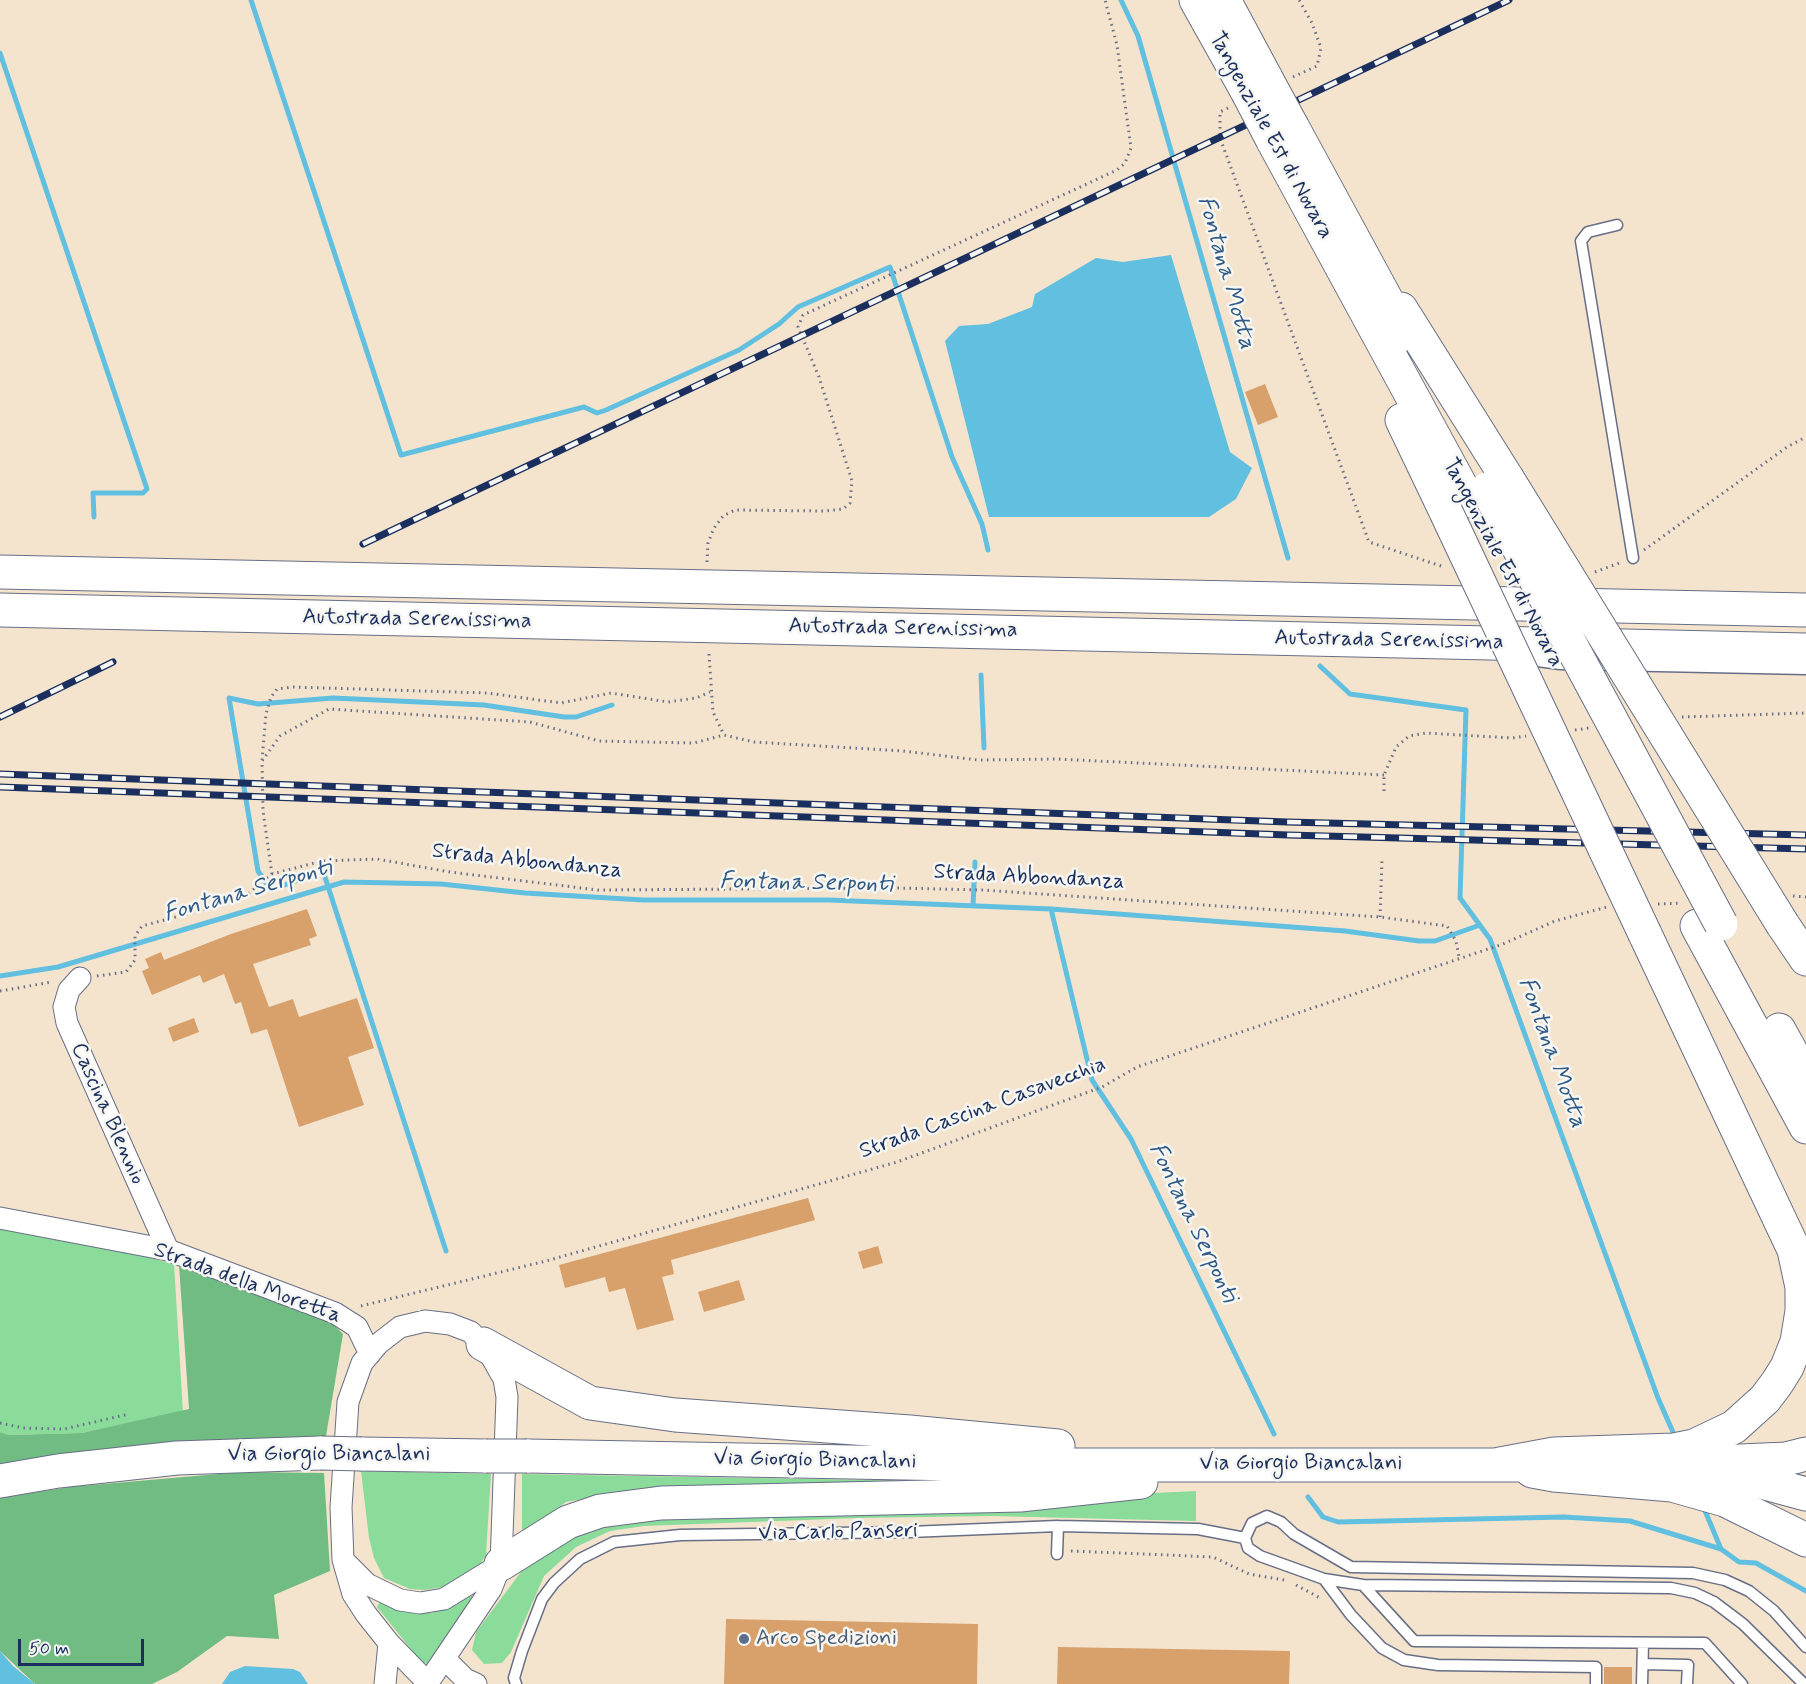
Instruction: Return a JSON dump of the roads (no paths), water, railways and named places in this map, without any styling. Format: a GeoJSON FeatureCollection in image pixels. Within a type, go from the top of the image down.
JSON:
{"type":"FeatureCollection","features":[{"type":"Feature","properties":{"kind":"main road","name":"Tangenziale Est di Novara"},"geometry":{"type":"LineString","coordinates":[[1196,0],[1266,84]]}},
{"type":"Feature","properties":{"kind":"main road","name":"Tangenziale Est di Novara"},"geometry":{"type":"LineString","coordinates":[[1224,0],[1266,84],[1282,133],[1709,925],[1806,1127]]}},
{"type":"Feature","properties":{"kind":"main road"},"geometry":{"type":"LineString","coordinates":[[1333,226],[1477,495],[1645,934],[1800,1263],[1802,1311],[1797,1342],[1787,1367],[1765,1399],[1748,1416],[1714,1438],[1672,1485],[1554,1475],[1500,1464]]}},
{"type":"Feature","properties":{"kind":"main road"},"geometry":{"type":"LineString","coordinates":[[1477,495],[1806,959]]}},
{"type":"Feature","properties":{"kind":"main road","name":"Autostrada Serenissima"},"geometry":{"type":"LineString","coordinates":[[0,572],[1657,606],[1794,604]]}},
{"type":"Feature","properties":{"kind":"main road","name":"Autostrada Serenissima"},"geometry":{"type":"LineString","coordinates":[[0,610],[1806,650]]}},
{"type":"Feature","properties":{"kind":"main road","name":"Tangenziale Est di Novara"},"geometry":{"type":"LineString","coordinates":[[1709,925],[1806,1079]]}},
{"type":"Feature","properties":{"kind":"main road"},"geometry":{"type":"LineString","coordinates":[[483,1344],[590,1403],[664,1414],[910,1432],[1080,1448],[1308,1463]]}},
{"type":"Feature","properties":{"kind":"main road","name":"Via Giorgio Biancalani"},"geometry":{"type":"LineString","coordinates":[[0,1481],[58,1471],[219,1455],[321,1453],[1012,1465],[1308,1463],[1632,1466],[1688,1469],[1758,1481],[1806,1494]]}},
{"type":"Feature","properties":{"kind":"main road","name":"Via Giorgio Biancalani"},"geometry":{"type":"LineString","coordinates":[[1688,1469],[1786,1459],[1806,1454]]}},
{"type":"Feature","properties":{"kind":"main road"},"geometry":{"type":"LineString","coordinates":[[1500,1464],[1554,1455],[1688,1469],[1748,1510],[1806,1540]]}},
{"type":"Feature","properties":{"kind":"main road"},"geometry":{"type":"LineString","coordinates":[[501,1564],[568,1522],[600,1511],[661,1503],[1020,1495],[1308,1463]]}},
{"type":"Feature","properties":{"kind":"street","name":"Cascina Blennio"},"geometry":{"type":"LineString","coordinates":[[80,978],[69,990],[64,1007],[67,1023],[168,1250]]}},
{"type":"Feature","properties":{"kind":"street","name":"Strada della Moretta"},"geometry":{"type":"LineString","coordinates":[[0,1218],[168,1250],[335,1312],[357,1326],[370,1354]]}},
{"type":"Feature","properties":{"kind":"street"},"geometry":{"type":"LineString","coordinates":[[425,1321],[450,1324],[471,1332],[483,1344],[504,1379],[507,1396],[501,1564],[491,1589],[428,1684],[389,1643],[352,1594],[343,1560],[341,1507],[348,1402],[362,1363],[400,1327],[425,1321]]}},
{"type":"Feature","properties":{"kind":"street"},"geometry":{"type":"LineString","coordinates":[[343,1560],[367,1584],[400,1600],[420,1603],[444,1599],[501,1564]]}},
{"type":"Feature","properties":{"kind":"street"},"geometry":{"type":"LineString","coordinates":[[386,1684],[389,1643]]}},
{"type":"Feature","properties":{"kind":"street"},"geometry":{"type":"LineString","coordinates":[[445,1659],[465,1679],[476,1684]]}},
{"type":"Feature","properties":{"kind":"lane"},"geometry":{"type":"LineString","coordinates":[[1617,225],[1588,232],[1581,241],[1633,558]]}},
{"type":"Feature","properties":{"kind":"lane"},"geometry":{"type":"LineString","coordinates":[[1388,642],[1560,664],[1806,669]]}},
{"type":"Feature","properties":{"kind":"lane"},"geometry":{"type":"LineString","coordinates":[[1803,1683],[1743,1624],[1714,1602],[1695,1593],[1671,1588],[1363,1585],[1324,1579],[1251,1551],[1245,1538],[1252,1523],[1268,1516],[1351,1567],[1693,1573],[1725,1580],[1749,1591],[1774,1611],[1806,1647]]}},
{"type":"Feature","properties":{"kind":"lane"},"geometry":{"type":"LineString","coordinates":[[1057,1552],[1058,1526]]}},
{"type":"Feature","properties":{"kind":"lane","name":"Via Carlo Panseri"},"geometry":{"type":"LineString","coordinates":[[516,1684],[514,1678],[522,1651],[542,1599],[563,1573],[580,1559],[614,1542],[680,1535],[909,1532],[1058,1526],[1198,1529],[1245,1538]]}},
{"type":"Feature","properties":{"kind":"lane"},"geometry":{"type":"LineString","coordinates":[[1324,1579],[1351,1615],[1382,1648],[1404,1660],[1438,1665],[1596,1667],[1596,1684]]}},
{"type":"Feature","properties":{"kind":"lane"},"geometry":{"type":"LineString","coordinates":[[1363,1585],[1414,1641],[1705,1643],[1742,1684]]}},
{"type":"Feature","properties":{"kind":"lane"},"geometry":{"type":"LineString","coordinates":[[1642,1684],[1643,1643]]}},
{"type":"Feature","properties":{"kind":"lane"},"geometry":{"type":"LineString","coordinates":[[1643,1664],[1688,1665],[1688,1684]]}},
{"type":"Feature","properties":{"kind":"water"},"geometry":{"type":"Polygon","coordinates":[[[1171,255],[1230,452],[1252,468],[1236,499],[1209,517],[989,517],[945,341],[959,326],[988,324],[1032,307],[1035,294],[1096,258],[1123,262],[1171,255]]]}},
{"type":"Feature","properties":{"kind":"water"},"geometry":{"type":"Polygon","coordinates":[[[0,1651],[13,1666],[35,1684],[0,1684],[0,1651]]]}},
{"type":"Feature","properties":{"kind":"water"},"geometry":{"type":"Polygon","coordinates":[[[245,1666],[293,1669],[300,1672],[308,1684],[222,1684],[230,1672],[245,1666]]]}},
{"type":"Feature","properties":{"kind":"waterway"},"geometry":{"type":"LineString","coordinates":[[251,0],[401,455],[584,407],[597,413],[606,410],[739,350],[779,324],[798,307],[890,267],[952,457],[982,524],[988,550]]}},
{"type":"Feature","properties":{"kind":"waterway","name":"Fontana Motta"},"geometry":{"type":"LineString","coordinates":[[1121,0],[1138,36],[1288,558]]}},
{"type":"Feature","properties":{"kind":"waterway"},"geometry":{"type":"LineString","coordinates":[[0,53],[147,489],[143,493],[93,493],[94,517]]}},
{"type":"Feature","properties":{"kind":"waterway","name":"Fontana Motta"},"geometry":{"type":"LineString","coordinates":[[1320,666],[1350,694],[1466,710],[1460,898],[1490,939],[1658,1398],[1676,1439]]}},
{"type":"Feature","properties":{"kind":"waterway"},"geometry":{"type":"LineString","coordinates":[[981,675],[984,748]]}},
{"type":"Feature","properties":{"kind":"waterway"},"geometry":{"type":"LineString","coordinates":[[446,1251],[323,871],[271,890],[258,871],[229,698],[258,704],[333,698],[484,705],[564,717],[576,717],[612,705]]}},
{"type":"Feature","properties":{"kind":"waterway"},"geometry":{"type":"LineString","coordinates":[[973,906],[975,862]]}},
{"type":"Feature","properties":{"kind":"waterway","name":"Fontana Serponti"},"geometry":{"type":"LineString","coordinates":[[0,976],[58,967],[344,882],[441,884],[525,893],[643,900],[829,900],[1051,909],[1092,1080],[1131,1139],[1274,1434]]}},
{"type":"Feature","properties":{"kind":"waterway"},"geometry":{"type":"LineString","coordinates":[[1051,909],[1345,931],[1419,941],[1435,941],[1480,925]]}},
{"type":"Feature","properties":{"kind":"waterway","name":"Fontana Serponti"},"geometry":{"type":"LineString","coordinates":[[1308,1497],[1323,1517],[1338,1522],[1564,1517],[1630,1521],[1721,1549],[1739,1562],[1756,1563],[1806,1591]]}},
{"type":"Feature","properties":{"kind":"waterway","name":"Fontana Motta"},"geometry":{"type":"LineString","coordinates":[[1703,1506],[1721,1549]]}},
{"type":"Feature","properties":{"kind":"railway"},"geometry":{"type":"LineString","coordinates":[[363,544],[1509,0]]}},
{"type":"Feature","properties":{"kind":"railway"},"geometry":{"type":"LineString","coordinates":[[0,717],[113,662]]}},
{"type":"Feature","properties":{"kind":"railway"},"geometry":{"type":"LineString","coordinates":[[0,774],[1287,822],[1806,835]]}},
{"type":"Feature","properties":{"kind":"railway"},"geometry":{"type":"LineString","coordinates":[[0,787],[1288,835],[1806,849]]}},
{"type":"Feature","properties":{"kind":"place","name":"Arco Spedizioni"},"geometry":{"type":"Point","coordinates":[744,1639]}}]}
